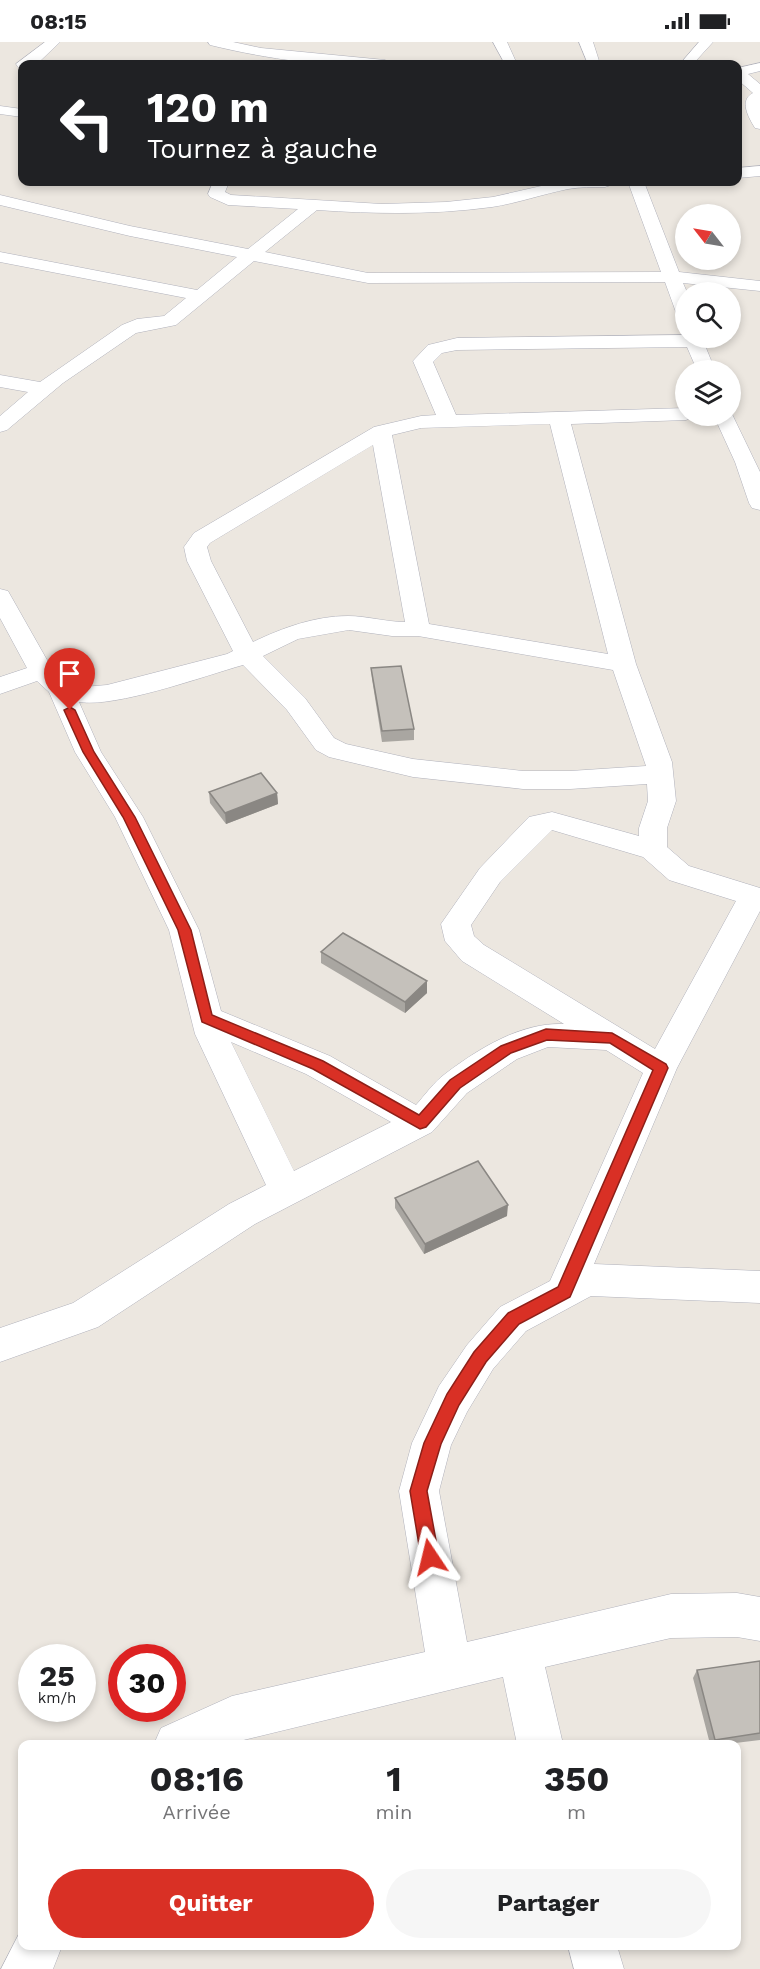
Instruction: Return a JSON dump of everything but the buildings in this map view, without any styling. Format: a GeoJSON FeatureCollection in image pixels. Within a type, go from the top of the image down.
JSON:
{"type":"FeatureCollection","features":[{"type":"Feature","properties":{"kind":"street"},"geometry":{"type":"LineString","coordinates":[[33,60],[53,42]]}},
{"type":"Feature","properties":{"kind":"street"},"geometry":{"type":"LineString","coordinates":[[215,42],[297,56],[341,60]]}},
{"type":"Feature","properties":{"kind":"street"},"geometry":{"type":"LineString","coordinates":[[297,56],[322,42]]}},
{"type":"Feature","properties":{"kind":"street"},"geometry":{"type":"LineString","coordinates":[[500,42],[509,60]]}},
{"type":"Feature","properties":{"kind":"street"},"geometry":{"type":"LineString","coordinates":[[586,42],[593,60]]}},
{"type":"Feature","properties":{"kind":"street"},"geometry":{"type":"LineString","coordinates":[[690,60],[706,42]]}},
{"type":"Feature","properties":{"kind":"street"},"geometry":{"type":"LineString","coordinates":[[742,71],[760,67]]}},
{"type":"Feature","properties":{"kind":"street"},"geometry":{"type":"LineString","coordinates":[[742,79],[760,125]]}},
{"type":"Feature","properties":{"kind":"street"},"geometry":{"type":"LineString","coordinates":[[0,110],[18,112]]}},
{"type":"Feature","properties":{"kind":"street"},"geometry":{"type":"LineString","coordinates":[[742,173],[760,171]]}},
{"type":"Feature","properties":{"kind":"street"},"geometry":{"type":"LineString","coordinates":[[219,186],[216,194],[228,200],[382,209],[446,207],[514,198],[560,186]]}},
{"type":"Feature","properties":{"kind":"street"},"geometry":{"type":"LineString","coordinates":[[638,186],[675,285]]}},
{"type":"Feature","properties":{"kind":"street"},"geometry":{"type":"LineString","coordinates":[[0,200],[130,231],[368,278],[672,277],[760,286]]}},
{"type":"Feature","properties":{"kind":"street"},"geometry":{"type":"LineString","coordinates":[[0,426],[44,389],[129,329],[137,325],[169,321],[313,205]]}},
{"type":"Feature","properties":{"kind":"street"},"geometry":{"type":"LineString","coordinates":[[10,216],[30,207]]}},
{"type":"Feature","properties":{"kind":"street"},"geometry":{"type":"LineString","coordinates":[[0,257],[201,296]]}},
{"type":"Feature","properties":{"kind":"street"},"geometry":{"type":"LineString","coordinates":[[448,422],[423,361],[435,349],[458,344],[675,339]]}},
{"type":"Feature","properties":{"kind":"street"},"geometry":{"type":"LineString","coordinates":[[0,381],[44,389]]}},
{"type":"Feature","properties":{"kind":"street"},"geometry":{"type":"LineString","coordinates":[[660,774],[570,780],[523,780],[413,768],[338,752],[325,744],[297,704],[247,654],[199,561],[195,547],[202,538],[381,431],[421,422],[675,414]]}},
{"type":"Feature","properties":{"kind":"street"},"geometry":{"type":"LineString","coordinates":[[559,418],[623,664],[659,762],[662,801],[652,828],[653,850]]}},
{"type":"Feature","properties":{"kind":"street"},"geometry":{"type":"LineString","coordinates":[[729,426],[746,462],[758,497]]}},
{"type":"Feature","properties":{"kind":"street"},"geometry":{"type":"LineString","coordinates":[[381,431],[418,629]]}},
{"type":"Feature","properties":{"kind":"street"},"geometry":{"type":"LineString","coordinates":[[0,596],[51,680],[88,752],[129,817],[184,930],[211,1034],[286,1190]]}},
{"type":"Feature","properties":{"kind":"street"},"geometry":{"type":"LineString","coordinates":[[0,686],[51,680],[82,695],[107,693],[145,685],[247,654],[288,634],[349,623],[392,629],[418,629],[623,664]]}},
{"type":"Feature","properties":{"kind":"street"},"geometry":{"type":"LineString","coordinates":[[564,1292],[661,1068],[757,897],[679,873],[653,850],[552,821],[539,824],[490,875],[456,924],[460,941],[473,953],[661,1068]]}},
{"type":"Feature","properties":{"kind":"street"},"geometry":{"type":"LineString","coordinates":[[206,1018],[318,1065],[420,1123]]}},
{"type":"Feature","properties":{"kind":"street"},"geometry":{"type":"LineString","coordinates":[[0,1345],[84,1315],[242,1214],[420,1123],[455,1084],[506,1050],[527,1040],[546,1035],[612,1038]]}},
{"type":"Feature","properties":{"kind":"street"},"geometry":{"type":"LineString","coordinates":[[450,1668],[419,1491],[432,1443],[458,1391],[480,1357],[513,1318],[587,1280],[760,1287]]}},
{"type":"Feature","properties":{"kind":"street"},"geometry":{"type":"LineString","coordinates":[[186,1740],[232,1719],[671,1616],[737,1615],[760,1619]]}},
{"type":"Feature","properties":{"kind":"street"},"geometry":{"type":"LineString","coordinates":[[519,1651],[539,1740]]}},
{"type":"Feature","properties":{"kind":"street"},"geometry":{"type":"LineString","coordinates":[[26,1969],[36,1950]]}},
{"type":"Feature","properties":{"kind":"street"},"geometry":{"type":"LineString","coordinates":[[594,1950],[600,1969]]}},
{"type":"Feature","properties":{"kind":"route"},"geometry":{"type":"LineString","coordinates":[[70,710],[88,752],[129,817],[184,930],[206,1018],[318,1065],[420,1123],[455,1084],[480,1066],[527,1040],[546,1035],[612,1038],[661,1068],[564,1292],[513,1318],[480,1357],[453,1399],[432,1443],[419,1491],[430,1557]]}}]}
